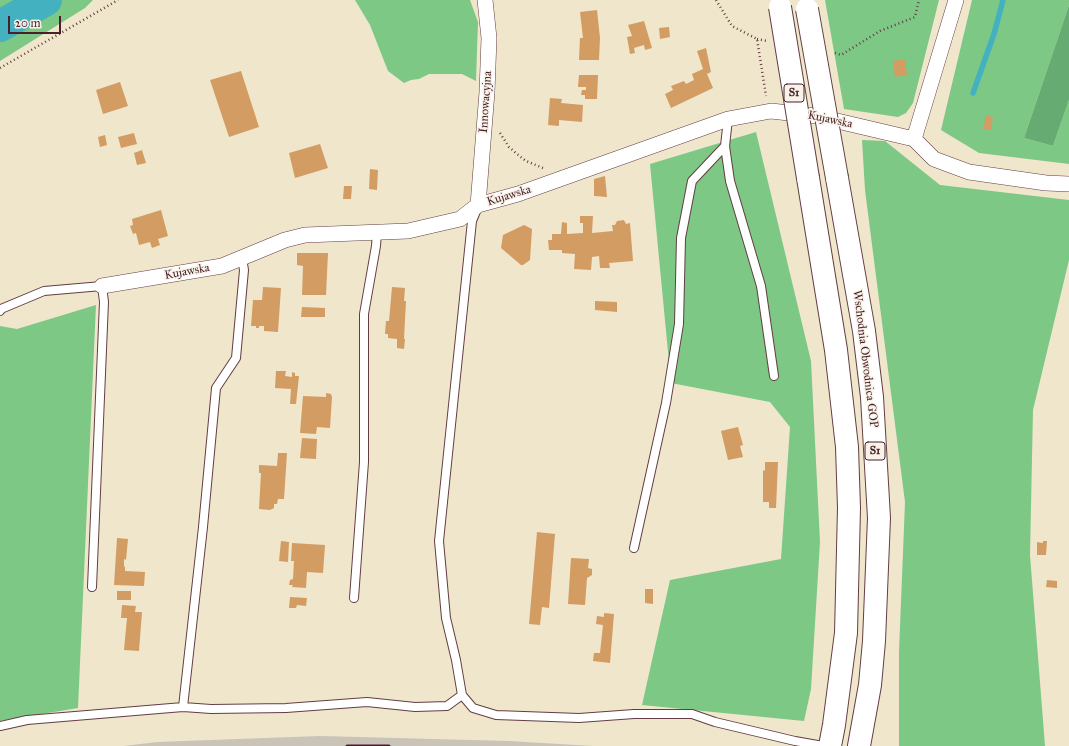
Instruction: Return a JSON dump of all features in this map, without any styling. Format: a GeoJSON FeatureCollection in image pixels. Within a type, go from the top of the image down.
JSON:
{"type":"FeatureCollection","features":[{"type":"Feature","properties":{"kind":"highway","name":"S1"},"geometry":{"type":"LineString","coordinates":[[779,4],[836,350],[847,447],[849,508],[846,633],[832,736]]}},
{"type":"Feature","properties":{"kind":"highway","name":"Wschodnia Obwodnica GOP"},"geometry":{"type":"LineString","coordinates":[[806,5],[864,331],[872,397],[879,518],[874,641],[870,684],[860,736]]}},
{"type":"Feature","properties":{"kind":"street","name":"Innowacyjna"},"geometry":{"type":"LineString","coordinates":[[478,205],[487,92],[489,38],[485,0]]}},
{"type":"Feature","properties":{"kind":"street"},"geometry":{"type":"LineString","coordinates":[[956,0],[914,139],[934,159],[969,172],[1046,183],[1069,184]]}},
{"type":"Feature","properties":{"kind":"street","name":"Kujawska"},"geometry":{"type":"LineString","coordinates":[[102,286],[222,266],[285,240],[305,235],[408,231],[460,219],[478,205],[518,194],[728,119],[771,111],[812,116],[914,139]]}},
{"type":"Feature","properties":{"kind":"lane"},"geometry":{"type":"LineString","coordinates":[[728,119],[725,146],[730,181],[761,286],[774,376]]}},
{"type":"Feature","properties":{"kind":"lane"},"geometry":{"type":"LineString","coordinates":[[634,548],[666,403],[679,324],[681,238],[692,181],[725,146]]}},
{"type":"Feature","properties":{"kind":"lane"},"geometry":{"type":"LineString","coordinates":[[478,205],[472,221],[439,542],[446,618],[456,660],[462,695],[474,708],[496,715],[579,718],[634,714],[692,714],[715,722],[795,742],[823,746]]}},
{"type":"Feature","properties":{"kind":"lane"},"geometry":{"type":"LineString","coordinates":[[354,598],[364,462],[364,314],[376,246],[377,232]]}},
{"type":"Feature","properties":{"kind":"lane"},"geometry":{"type":"LineString","coordinates":[[183,708],[204,519],[216,388],[236,358],[244,270],[242,258]]}},
{"type":"Feature","properties":{"kind":"lane"},"geometry":{"type":"LineString","coordinates":[[0,311],[1,309],[44,291],[102,286],[104,302],[92,587]]}},
{"type":"Feature","properties":{"kind":"lane"},"geometry":{"type":"LineString","coordinates":[[0,726],[27,720],[183,708],[286,708],[367,702],[415,707],[447,706],[462,695]]}},
{"type":"Feature","properties":{"kind":"path"},"geometry":{"type":"LineString","coordinates":[[0,68],[118,0]]}},
{"type":"Feature","properties":{"kind":"path"},"geometry":{"type":"LineString","coordinates":[[716,0],[732,26],[757,39],[773,42]]}},
{"type":"Feature","properties":{"kind":"path"},"geometry":{"type":"LineString","coordinates":[[834,53],[841,55],[880,31],[915,17],[919,0]]}},
{"type":"Feature","properties":{"kind":"path"},"geometry":{"type":"LineString","coordinates":[[757,39],[767,102],[771,111]]}},
{"type":"Feature","properties":{"kind":"path"},"geometry":{"type":"LineString","coordinates":[[498,130],[509,147],[517,154],[526,161],[549,171]]}},
{"type":"Feature","properties":{"kind":"shaded area"},"geometry":{"type":"Polygon","coordinates":[[[320,736],[509,741],[593,746],[124,746],[157,742],[320,736]]]}},
{"type":"Feature","properties":{"kind":"green space"},"geometry":{"type":"Polygon","coordinates":[[[0,0],[93,0],[85,8],[0,61],[0,0]]]}},
{"type":"Feature","properties":{"kind":"green space"},"geometry":{"type":"Polygon","coordinates":[[[355,0],[470,0],[478,22],[476,81],[462,74],[429,74],[419,79],[404,83],[388,71],[370,25],[355,0]]]}},
{"type":"Feature","properties":{"kind":"green space"},"geometry":{"type":"Polygon","coordinates":[[[825,0],[939,0],[913,103],[906,113],[898,117],[844,109],[825,0]]]}},
{"type":"Feature","properties":{"kind":"green space"},"geometry":{"type":"Polygon","coordinates":[[[972,0],[1069,0],[1069,5],[1024,138],[1053,146],[1069,100],[1069,164],[979,153],[941,130],[972,0]]]}},
{"type":"Feature","properties":{"kind":"green space"},"geometry":{"type":"Polygon","coordinates":[[[1069,5],[1069,100],[1053,146],[1024,138],[1069,5]]]}},
{"type":"Feature","properties":{"kind":"green space"},"geometry":{"type":"Polygon","coordinates":[[[756,132],[811,361],[820,542],[811,689],[804,721],[642,705],[670,580],[781,559],[790,427],[770,402],[671,383],[650,164],[756,132]]]}},
{"type":"Feature","properties":{"kind":"green space"},"geometry":{"type":"Polygon","coordinates":[[[862,140],[885,141],[940,185],[1069,200],[1069,260],[1033,410],[1030,555],[1045,746],[899,746],[899,652],[905,502],[865,190],[862,140]]]}},
{"type":"Feature","properties":{"kind":"green space"},"geometry":{"type":"Polygon","coordinates":[[[96,305],[78,708],[0,721],[0,326],[17,329],[96,305]]]}},
{"type":"Feature","properties":{"kind":"building"},"geometry":{"type":"Polygon","coordinates":[[[597,10],[600,38],[599,60],[579,60],[580,38],[583,38],[580,12],[597,10]]]}},
{"type":"Feature","properties":{"kind":"building"},"geometry":{"type":"Polygon","coordinates":[[[644,21],[652,48],[645,50],[644,45],[634,48],[635,53],[630,54],[627,37],[632,36],[628,25],[644,21]]]}},
{"type":"Feature","properties":{"kind":"building"},"geometry":{"type":"Polygon","coordinates":[[[669,27],[670,37],[660,39],[659,28],[669,27]]]}},
{"type":"Feature","properties":{"kind":"building"},"geometry":{"type":"Polygon","coordinates":[[[706,48],[711,72],[707,74],[713,88],[671,108],[665,94],[673,90],[671,86],[684,81],[686,84],[694,80],[692,74],[703,69],[697,51],[706,48]]]}},
{"type":"Feature","properties":{"kind":"building"},"geometry":{"type":"Polygon","coordinates":[[[905,59],[907,75],[895,77],[893,61],[905,59]]]}},
{"type":"Feature","properties":{"kind":"building"},"geometry":{"type":"Polygon","coordinates":[[[241,71],[259,127],[229,137],[210,80],[241,71]]]}},
{"type":"Feature","properties":{"kind":"building"},"geometry":{"type":"Polygon","coordinates":[[[579,75],[598,75],[597,99],[585,99],[585,95],[581,95],[582,90],[586,90],[586,87],[578,87],[579,75]]]}},
{"type":"Feature","properties":{"kind":"building"},"geometry":{"type":"Polygon","coordinates":[[[120,82],[128,106],[103,114],[96,90],[120,82]]]}},
{"type":"Feature","properties":{"kind":"building"},"geometry":{"type":"Polygon","coordinates":[[[550,98],[562,99],[561,103],[583,105],[582,122],[559,120],[559,126],[548,125],[550,98]]]}},
{"type":"Feature","properties":{"kind":"building"},"geometry":{"type":"Polygon","coordinates":[[[986,115],[993,117],[991,130],[983,129],[986,115]]]}},
{"type":"Feature","properties":{"kind":"building"},"geometry":{"type":"Polygon","coordinates":[[[134,133],[137,144],[121,148],[118,137],[134,133]]]}},
{"type":"Feature","properties":{"kind":"building"},"geometry":{"type":"Polygon","coordinates":[[[105,135],[107,145],[100,147],[98,137],[105,135]]]}},
{"type":"Feature","properties":{"kind":"building"},"geometry":{"type":"Polygon","coordinates":[[[320,144],[328,168],[295,178],[289,153],[320,144]]]}},
{"type":"Feature","properties":{"kind":"building"},"geometry":{"type":"Polygon","coordinates":[[[142,150],[146,163],[137,165],[134,153],[142,150]]]}},
{"type":"Feature","properties":{"kind":"building"},"geometry":{"type":"Polygon","coordinates":[[[370,169],[378,170],[377,190],[369,189],[370,169]]]}},
{"type":"Feature","properties":{"kind":"building"},"geometry":{"type":"Polygon","coordinates":[[[605,176],[607,197],[594,196],[594,179],[605,176]]]}},
{"type":"Feature","properties":{"kind":"building"},"geometry":{"type":"Polygon","coordinates":[[[344,186],[352,186],[351,199],[343,199],[344,186]]]}},
{"type":"Feature","properties":{"kind":"building"},"geometry":{"type":"Polygon","coordinates":[[[161,210],[168,236],[158,239],[160,245],[152,248],[150,242],[139,245],[136,233],[133,234],[130,226],[133,225],[132,219],[161,210]]]}},
{"type":"Feature","properties":{"kind":"building"},"geometry":{"type":"Polygon","coordinates":[[[580,216],[593,216],[592,233],[613,231],[612,225],[615,225],[617,221],[624,220],[626,224],[630,223],[633,261],[609,263],[610,268],[600,268],[599,256],[592,257],[591,270],[574,269],[575,254],[562,253],[562,250],[549,250],[548,240],[552,240],[552,234],[561,234],[562,222],[567,223],[567,234],[583,233],[583,223],[580,223],[580,216]]]}},
{"type":"Feature","properties":{"kind":"building"},"geometry":{"type":"Polygon","coordinates":[[[524,225],[532,229],[530,260],[521,265],[501,248],[503,235],[524,225]]]}},
{"type":"Feature","properties":{"kind":"building"},"geometry":{"type":"Polygon","coordinates":[[[297,253],[328,253],[326,295],[302,295],[303,266],[297,265],[297,253]]]}},
{"type":"Feature","properties":{"kind":"building"},"geometry":{"type":"Polygon","coordinates":[[[263,287],[281,288],[278,332],[264,331],[264,326],[259,326],[259,328],[256,328],[256,326],[251,326],[253,300],[262,300],[263,287]]]}},
{"type":"Feature","properties":{"kind":"building"},"geometry":{"type":"Polygon","coordinates":[[[392,287],[405,288],[404,301],[406,301],[404,349],[397,348],[397,339],[388,338],[388,334],[385,334],[386,321],[389,321],[392,287]]]}},
{"type":"Feature","properties":{"kind":"building"},"geometry":{"type":"Polygon","coordinates":[[[595,301],[617,302],[617,312],[595,310],[595,301]]]}},
{"type":"Feature","properties":{"kind":"building"},"geometry":{"type":"Polygon","coordinates":[[[302,307],[325,308],[325,317],[301,317],[302,307]]]}},
{"type":"Feature","properties":{"kind":"building"},"geometry":{"type":"Polygon","coordinates":[[[276,371],[286,371],[285,376],[292,377],[292,372],[295,373],[295,376],[299,376],[296,404],[290,404],[291,389],[275,388],[276,371]]]}},
{"type":"Feature","properties":{"kind":"building"},"geometry":{"type":"Polygon","coordinates":[[[326,393],[331,394],[332,397],[330,428],[317,427],[316,434],[300,433],[303,396],[326,397],[326,393]]]}},
{"type":"Feature","properties":{"kind":"building"},"geometry":{"type":"Polygon","coordinates":[[[738,427],[743,445],[740,446],[743,457],[728,460],[721,431],[738,427]]]}},
{"type":"Feature","properties":{"kind":"building"},"geometry":{"type":"Polygon","coordinates":[[[302,438],[317,439],[316,459],[300,458],[302,438]]]}},
{"type":"Feature","properties":{"kind":"building"},"geometry":{"type":"Polygon","coordinates":[[[278,453],[287,453],[284,499],[278,499],[277,504],[274,504],[274,508],[270,510],[259,509],[261,473],[259,473],[259,465],[277,466],[278,453]]]}},
{"type":"Feature","properties":{"kind":"building"},"geometry":{"type":"Polygon","coordinates":[[[765,462],[778,462],[776,508],[769,508],[769,502],[763,502],[763,470],[765,471],[765,462]]]}},
{"type":"Feature","properties":{"kind":"building"},"geometry":{"type":"Polygon","coordinates":[[[537,532],[555,534],[549,608],[542,607],[540,625],[529,624],[537,532]]]}},
{"type":"Feature","properties":{"kind":"building"},"geometry":{"type":"Polygon","coordinates":[[[117,538],[128,539],[126,560],[124,559],[125,571],[145,572],[144,586],[114,585],[117,538]]]}},
{"type":"Feature","properties":{"kind":"building"},"geometry":{"type":"Polygon","coordinates":[[[281,541],[289,542],[288,562],[279,561],[281,541]]]}},
{"type":"Feature","properties":{"kind":"building"},"geometry":{"type":"Polygon","coordinates":[[[1043,541],[1047,541],[1046,555],[1037,555],[1037,542],[1043,543],[1043,541]]]}},
{"type":"Feature","properties":{"kind":"building"},"geometry":{"type":"Polygon","coordinates":[[[292,543],[325,545],[323,573],[307,572],[306,588],[292,587],[293,585],[289,585],[290,580],[293,579],[294,561],[291,561],[292,543]]]}},
{"type":"Feature","properties":{"kind":"building"},"geometry":{"type":"Polygon","coordinates":[[[571,558],[589,559],[588,568],[592,569],[592,575],[587,578],[585,605],[568,604],[571,558]]]}},
{"type":"Feature","properties":{"kind":"building"},"geometry":{"type":"Polygon","coordinates":[[[1047,580],[1057,581],[1057,588],[1046,587],[1047,580]]]}},
{"type":"Feature","properties":{"kind":"building"},"geometry":{"type":"Polygon","coordinates":[[[645,589],[653,589],[653,604],[645,603],[645,589]]]}},
{"type":"Feature","properties":{"kind":"building"},"geometry":{"type":"Polygon","coordinates":[[[117,591],[131,591],[131,600],[117,600],[117,591]]]}},
{"type":"Feature","properties":{"kind":"building"},"geometry":{"type":"Polygon","coordinates":[[[290,597],[307,598],[306,606],[297,605],[296,608],[289,608],[290,597]]]}},
{"type":"Feature","properties":{"kind":"building"},"geometry":{"type":"Polygon","coordinates":[[[122,605],[136,606],[135,612],[142,612],[139,651],[124,650],[127,618],[121,618],[122,605]]]}},
{"type":"Feature","properties":{"kind":"building"},"geometry":{"type":"Polygon","coordinates":[[[604,613],[614,614],[610,663],[593,661],[594,653],[600,653],[603,625],[596,624],[597,616],[604,617],[604,613]]]}},
{"type":"Feature","properties":{"kind":"waterway"},"geometry":{"type":"LineString","coordinates":[[0,26],[46,0]]}},
{"type":"Feature","properties":{"kind":"waterway"},"geometry":{"type":"LineString","coordinates":[[973,93],[994,34],[1003,0]]}},
{"type":"Feature","properties":{"kind":"railway"},"geometry":{"type":"LineString","coordinates":[[347,746],[389,746]]}}]}
